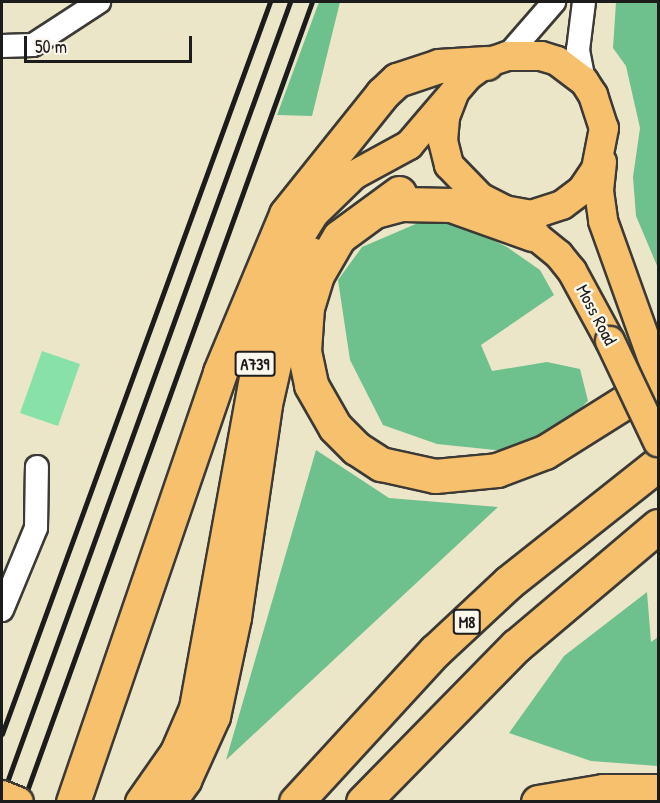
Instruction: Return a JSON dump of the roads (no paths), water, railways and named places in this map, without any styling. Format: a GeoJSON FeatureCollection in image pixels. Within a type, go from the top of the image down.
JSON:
{"type":"FeatureCollection","features":[{"type":"Feature","properties":{"kind":"highway"},"geometry":{"type":"LineString","coordinates":[[73,801],[220,372],[286,214],[397,80],[439,66],[497,59]]}},
{"type":"Feature","properties":{"kind":"highway"},"geometry":{"type":"LineString","coordinates":[[399,193],[339,237],[324,259],[307,307],[304,351],[310,385],[334,427],[356,448],[381,464],[435,476],[497,470],[562,442],[658,381]]}},
{"type":"Feature","properties":{"kind":"highway"},"geometry":{"type":"LineString","coordinates":[[372,212],[402,204],[451,205],[532,234]]}},
{"type":"Feature","properties":{"kind":"highway","name":"M8"},"geometry":{"type":"LineString","coordinates":[[296,801],[351,738],[468,621],[567,534],[658,464]]}},
{"type":"Feature","properties":{"kind":"highway"},"geometry":{"type":"LineString","coordinates":[[363,801],[516,646],[658,526]]}},
{"type":"Feature","properties":{"kind":"highway"},"geometry":{"type":"LineString","coordinates":[[538,801],[603,791],[658,791]]}},
{"type":"Feature","properties":{"kind":"main road"},"geometry":{"type":"LineString","coordinates":[[541,56],[557,61],[584,81],[600,111],[603,145],[596,169],[573,199],[532,215],[493,204],[448,165],[443,141],[445,117],[454,94],[497,59],[541,56]]}},
{"type":"Feature","properties":{"kind":"main road","name":"A739"},"geometry":{"type":"LineString","coordinates":[[140,801],[205,713],[255,362],[274,287],[299,236],[328,198],[354,175],[409,145],[454,94]]}},
{"type":"Feature","properties":{"kind":"main road","name":"Moss Road"},"geometry":{"type":"LineString","coordinates":[[603,145],[599,191],[603,221],[637,323],[658,375]]}},
{"type":"Feature","properties":{"kind":"main road","name":"A739"},"geometry":{"type":"LineString","coordinates":[[172,801],[187,781],[205,713],[237,618],[268,405],[293,294],[319,244],[341,218],[374,200],[399,193],[425,190],[493,204]]}},
{"type":"Feature","properties":{"kind":"main road","name":"Moss Road"},"geometry":{"type":"LineString","coordinates":[[493,204],[532,234],[572,271],[610,341],[658,442]]}},
{"type":"Feature","properties":{"kind":"main road"},"geometry":{"type":"LineString","coordinates":[[2,795],[19,801]]}},
{"type":"Feature","properties":{"kind":"street"},"geometry":{"type":"LineString","coordinates":[[2,46],[33,45],[99,2]]}},
{"type":"Feature","properties":{"kind":"street"},"geometry":{"type":"LineString","coordinates":[[497,59],[554,2]]}},
{"type":"Feature","properties":{"kind":"street"},"geometry":{"type":"LineString","coordinates":[[584,2],[578,50],[584,81]]}},
{"type":"Feature","properties":{"kind":"street"},"geometry":{"type":"LineString","coordinates":[[2,610],[36,528],[37,467]]}},
{"type":"Feature","properties":{"kind":"railway"},"geometry":{"type":"LineString","coordinates":[[2,734],[270,2]]}},
{"type":"Feature","properties":{"kind":"railway"},"geometry":{"type":"LineString","coordinates":[[2,796],[290,2]]}},
{"type":"Feature","properties":{"kind":"railway"},"geometry":{"type":"LineString","coordinates":[[23,802],[312,2]]}}]}
